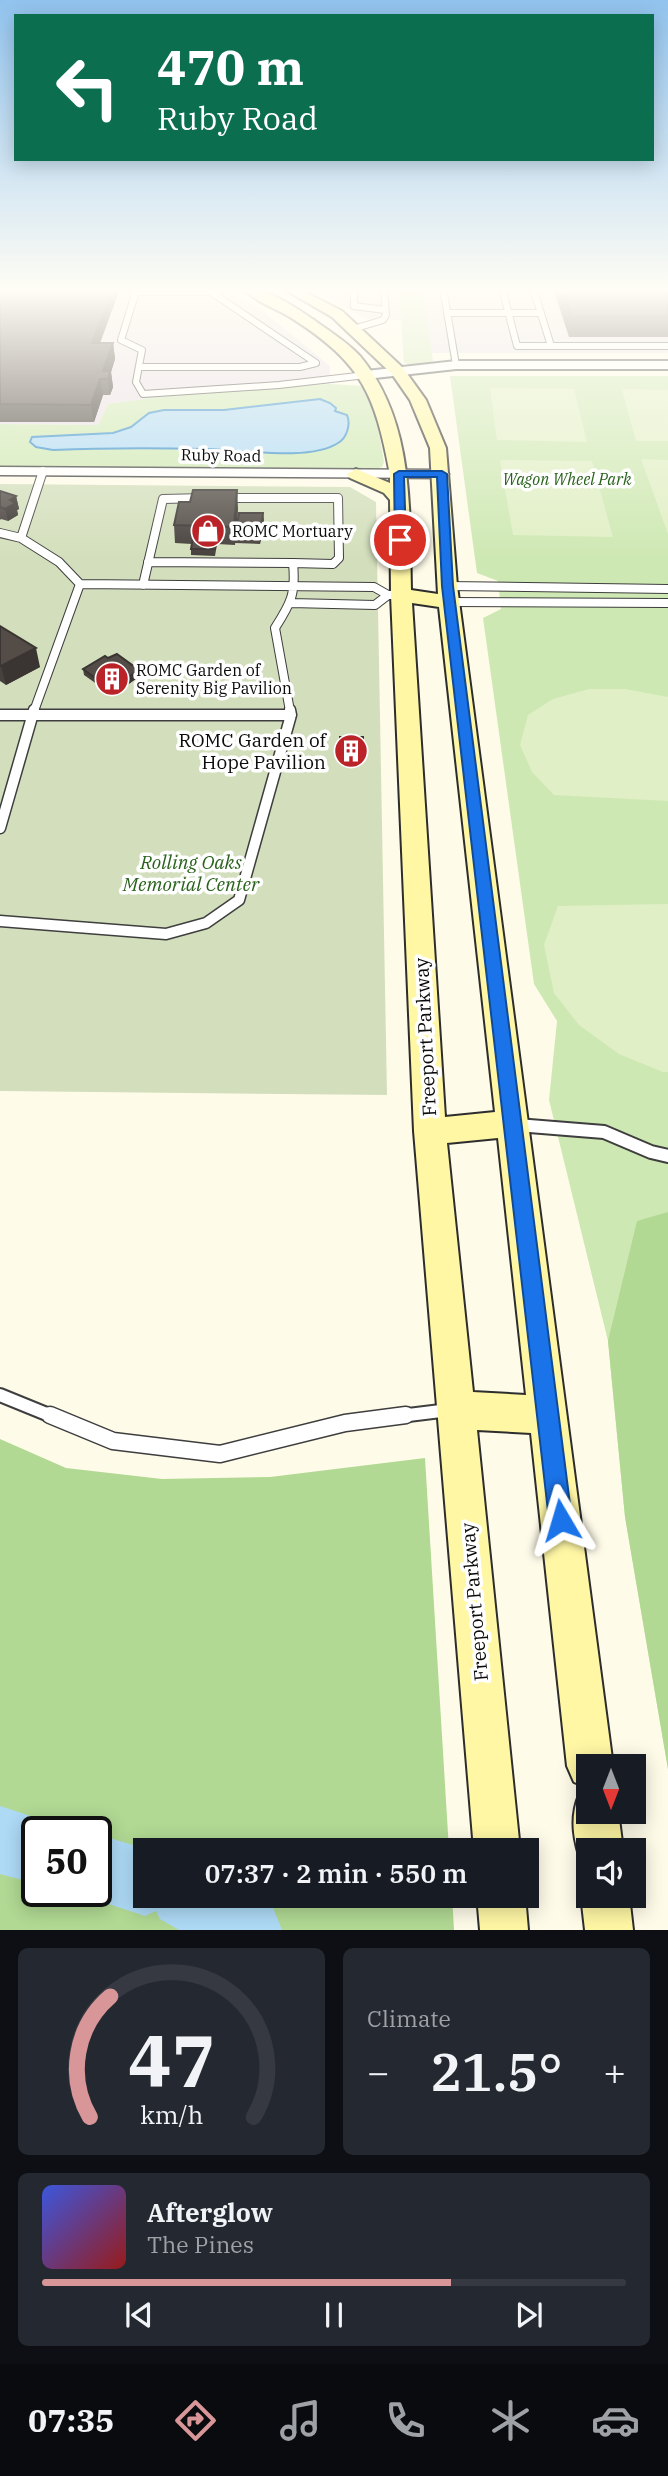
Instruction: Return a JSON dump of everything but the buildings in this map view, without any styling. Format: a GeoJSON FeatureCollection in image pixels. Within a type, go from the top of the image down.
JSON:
{"type":"FeatureCollection","features":[{"type":"Feature","properties":{"kind":"main road","name":"Freeport Parkway"},"geometry":{"type":"LineString","coordinates":[[368,378],[384,411],[399,474],[394,595],[430,1131],[496,1838]]}},
{"type":"Feature","properties":{"kind":"main road"},"geometry":{"type":"LineString","coordinates":[[403,378],[418,400],[430,425],[438,448],[442,474],[448,594],[589,1754]]}},
{"type":"Feature","properties":{"kind":"main road"},"geometry":{"type":"LineString","coordinates":[[356,474],[390,489],[400,499]]}},
{"type":"Feature","properties":{"kind":"main road"},"geometry":{"type":"LineString","coordinates":[[394,595],[448,594]]}},
{"type":"Feature","properties":{"kind":"main road"},"geometry":{"type":"LineString","coordinates":[[430,1131],[514,1125]]}},
{"type":"Feature","properties":{"kind":"main road"},"geometry":{"type":"LineString","coordinates":[[456,1410],[548,1415]]}},
{"type":"Feature","properties":{"kind":"main road"},"geometry":{"type":"LineString","coordinates":[[502,1908],[504,1930]]}},
{"type":"Feature","properties":{"kind":"main road"},"geometry":{"type":"LineString","coordinates":[[606,1908],[609,1930]]}},
{"type":"Feature","properties":{"kind":"street","name":"Ruby Road"},"geometry":{"type":"LineString","coordinates":[[0,471],[442,474]]}},
{"type":"Feature","properties":{"kind":"lane"},"geometry":{"type":"LineString","coordinates":[[137,378],[136,382],[143,394],[339,378]]}},
{"type":"Feature","properties":{"kind":"lane"},"geometry":{"type":"LineString","coordinates":[[21,538],[43,471]]}},
{"type":"Feature","properties":{"kind":"lane"},"geometry":{"type":"LineString","coordinates":[[143,585],[148,562],[163,499],[338,498],[339,558],[333,564],[148,562]]}},
{"type":"Feature","properties":{"kind":"lane"},"geometry":{"type":"LineString","coordinates":[[0,533],[21,538],[59,562],[80,584],[374,587],[394,595]]}},
{"type":"Feature","properties":{"kind":"lane"},"geometry":{"type":"LineString","coordinates":[[0,921],[166,934],[206,923],[239,900],[291,715],[275,628],[291,603],[295,586],[293,563]]}},
{"type":"Feature","properties":{"kind":"lane"},"geometry":{"type":"LineString","coordinates":[[0,828],[33,715],[80,584]]}},
{"type":"Feature","properties":{"kind":"lane"},"geometry":{"type":"LineString","coordinates":[[448,594],[668,589]]}},
{"type":"Feature","properties":{"kind":"lane"},"geometry":{"type":"LineString","coordinates":[[448,594],[668,603]]}},
{"type":"Feature","properties":{"kind":"lane"},"geometry":{"type":"LineString","coordinates":[[291,603],[375,605],[394,595]]}},
{"type":"Feature","properties":{"kind":"lane"},"geometry":{"type":"LineString","coordinates":[[0,715],[291,715]]}},
{"type":"Feature","properties":{"kind":"lane"},"geometry":{"type":"LineString","coordinates":[[514,1125],[604,1132],[651,1152],[668,1156]]}},
{"type":"Feature","properties":{"kind":"lane"},"geometry":{"type":"LineString","coordinates":[[0,1395],[113,1441],[220,1454],[345,1423],[456,1410]]}},
{"type":"Feature","properties":{"kind":"shaded area"},"geometry":{"type":"Polygon","coordinates":[[[0,378],[329,378],[329,384],[158,397],[108,404],[98,425],[0,424],[0,378]]]}},
{"type":"Feature","properties":{"kind":"green space","name":"Wagon Wheel Park"},"geometry":{"type":"Polygon","coordinates":[[[450,378],[668,378],[668,1769],[625,1517],[608,1341],[549,1100],[557,1021],[534,984],[483,618],[501,609],[498,581],[477,573],[450,378]]]}},
{"type":"Feature","properties":{"kind":"green space"},"geometry":{"type":"Polygon","coordinates":[[[329,384],[364,386],[379,417],[384,462],[382,467],[372,470],[330,471],[0,466],[0,424],[98,425],[108,404],[158,397],[329,384]]]}},
{"type":"Feature","properties":{"kind":"green space"},"geometry":{"type":"Polygon","coordinates":[[[490,388],[574,389],[587,442],[497,440],[490,388]]]}},
{"type":"Feature","properties":{"kind":"green space"},"geometry":{"type":"Polygon","coordinates":[[[622,389],[668,390],[668,441],[636,441],[622,389]]]}},
{"type":"Feature","properties":{"kind":"green space"},"geometry":{"type":"Polygon","coordinates":[[[641,459],[668,460],[668,534],[641,459]]]}},
{"type":"Feature","properties":{"kind":"green space"},"geometry":{"type":"Polygon","coordinates":[[[500,460],[592,461],[613,537],[513,535],[500,460]]]}},
{"type":"Feature","properties":{"kind":"green space","name":"Rolling Oaks Memorial Center"},"geometry":{"type":"Polygon","coordinates":[[[0,484],[350,487],[376,502],[387,1095],[0,1091],[0,484]]]}},
{"type":"Feature","properties":{"kind":"green space"},"geometry":{"type":"Polygon","coordinates":[[[589,689],[625,689],[668,697],[668,801],[554,795],[532,772],[520,745],[528,715],[553,699],[589,689]]]}},
{"type":"Feature","properties":{"kind":"green space"},"geometry":{"type":"Polygon","coordinates":[[[668,904],[668,1072],[663,1072],[619,1054],[579,1025],[554,993],[544,945],[558,906],[668,904]]]}},
{"type":"Feature","properties":{"kind":"green space"},"geometry":{"type":"Polygon","coordinates":[[[668,1212],[668,1769],[625,1517],[608,1341],[637,1221],[668,1212]]]}},
{"type":"Feature","properties":{"kind":"green space"},"geometry":{"type":"Polygon","coordinates":[[[0,1439],[66,1468],[162,1479],[270,1477],[425,1458],[448,1838],[133,1838],[133,1908],[453,1908],[454,1930],[0,1930],[0,1439]]]}},
{"type":"Feature","properties":{"kind":"water"},"geometry":{"type":"Polygon","coordinates":[[[320,399],[330,403],[336,408],[335,411],[347,415],[348,426],[344,438],[338,443],[310,452],[166,448],[53,450],[36,447],[30,442],[32,437],[113,433],[131,427],[149,413],[164,410],[224,410],[320,399]]]}},
{"type":"Feature","properties":{"kind":"waterway"},"geometry":{"type":"LineString","coordinates":[[0,1840],[21,1846]]}},
{"type":"Feature","properties":{"kind":"waterway"},"geometry":{"type":"LineString","coordinates":[[112,1873],[133,1879]]}},
{"type":"Feature","properties":{"kind":"waterway"},"geometry":{"type":"LineString","coordinates":[[207,1908],[247,1930]]}},
{"type":"Feature","properties":{"kind":"place","name":"ROMC Mortuary"},"geometry":{"type":"Point","coordinates":[208,531]}},
{"type":"Feature","properties":{"kind":"place","name":"ROMC Garden of Serenity Big Pavilion"},"geometry":{"type":"Point","coordinates":[112,679]}},
{"type":"Feature","properties":{"kind":"place","name":"ROMC Garden of Hope Pavilion"},"geometry":{"type":"Point","coordinates":[351,751]}},
{"type":"Feature","properties":{"kind":"route"},"geometry":{"type":"LineString","coordinates":[[400,540],[399,474],[442,474],[447,586],[561,1520]]}}]}
